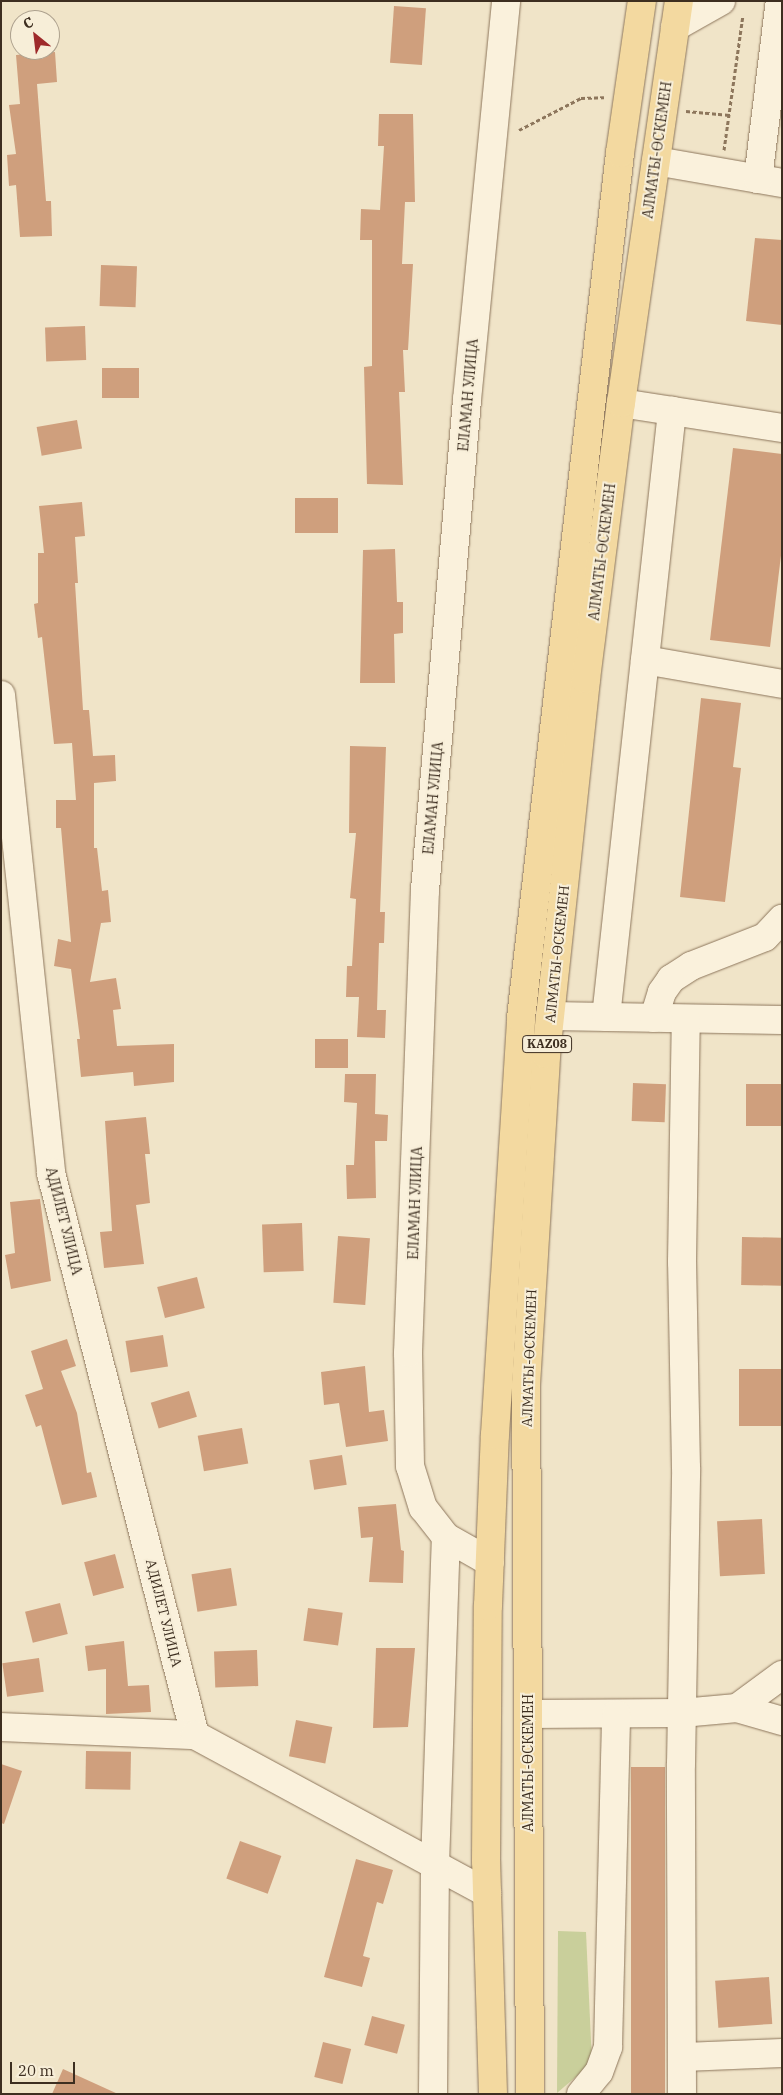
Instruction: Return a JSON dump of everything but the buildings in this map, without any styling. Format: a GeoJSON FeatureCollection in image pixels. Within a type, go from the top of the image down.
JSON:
{"type":"FeatureCollection","features":[{"type":"Feature","properties":{"kind":"main road","name":"АЛМАТЫ-ӨСКЕМЕН"},"geometry":{"type":"LineString","coordinates":[[492,2094],[487,1893],[490,1562],[495,1435],[522,1018],[628,100],[642,1]]}},
{"type":"Feature","properties":{"kind":"main road","name":"АЛМАТЫ-ӨСКЕМЕН"},"geometry":{"type":"LineString","coordinates":[[530,2094],[526,1385],[550,1016],[586,679],[621,403],[677,14]]}},
{"type":"Feature","properties":{"kind":"main road"},"geometry":{"type":"LineString","coordinates":[[495,1435],[526,1435]]}},
{"type":"Feature","properties":{"kind":"street","name":"ЕЛАМАН УЛИЦА"},"geometry":{"type":"LineString","coordinates":[[490,1562],[446,1537],[423,1508],[410,1466],[408,1352],[425,890],[506,1]]}},
{"type":"Feature","properties":{"kind":"street"},"geometry":{"type":"LineString","coordinates":[[656,161],[770,181],[780,1]]}},
{"type":"Feature","properties":{"kind":"street"},"geometry":{"type":"LineString","coordinates":[[677,14],[731,5]]}},
{"type":"Feature","properties":{"kind":"street"},"geometry":{"type":"LineString","coordinates":[[621,403],[782,428]]}},
{"type":"Feature","properties":{"kind":"street"},"geometry":{"type":"LineString","coordinates":[[606,1017],[672,411]]}},
{"type":"Feature","properties":{"kind":"street"},"geometry":{"type":"LineString","coordinates":[[645,660],[782,684]]}},
{"type":"Feature","properties":{"kind":"street","name":"АДИЛЕТ УЛИЦА"},"geometry":{"type":"LineString","coordinates":[[1,695],[51,1172],[195,1735]]}},
{"type":"Feature","properties":{"kind":"street"},"geometry":{"type":"LineString","coordinates":[[654,1018],[662,992],[671,979],[692,966],[765,937],[782,919]]}},
{"type":"Feature","properties":{"kind":"street"},"geometry":{"type":"LineString","coordinates":[[550,1016],[782,1020]]}},
{"type":"Feature","properties":{"kind":"street"},"geometry":{"type":"LineString","coordinates":[[682,2094],[684,2057],[682,1713],[686,1468],[682,1262],[686,1019]]}},
{"type":"Feature","properties":{"kind":"street"},"geometry":{"type":"LineString","coordinates":[[434,2094],[435,1865],[446,1537]]}},
{"type":"Feature","properties":{"kind":"street"},"geometry":{"type":"LineString","coordinates":[[737,1708],[782,1675]]}},
{"type":"Feature","properties":{"kind":"street"},"geometry":{"type":"LineString","coordinates":[[528,1714],[682,1713],[737,1708],[782,1721]]}},
{"type":"Feature","properties":{"kind":"street"},"geometry":{"type":"LineString","coordinates":[[581,2094],[599,2072],[608,2047],[616,1714]]}},
{"type":"Feature","properties":{"kind":"street"},"geometry":{"type":"LineString","coordinates":[[1,1727],[195,1735],[487,1893]]}},
{"type":"Feature","properties":{"kind":"street"},"geometry":{"type":"LineString","coordinates":[[684,2057],[782,2053]]}},
{"type":"Feature","properties":{"kind":"path"},"geometry":{"type":"LineString","coordinates":[[720,172],[730,115],[731,5]]}},
{"type":"Feature","properties":{"kind":"path"},"geometry":{"type":"LineString","coordinates":[[492,145],[580,98],[595,96],[628,100]]}},
{"type":"Feature","properties":{"kind":"path"},"geometry":{"type":"LineString","coordinates":[[663,108],[730,115]]}},
{"type":"Feature","properties":{"kind":"green space"},"geometry":{"type":"Polygon","coordinates":[[[558,1931],[586,1932],[592,2063],[557,2093],[558,1931]]]}}]}
